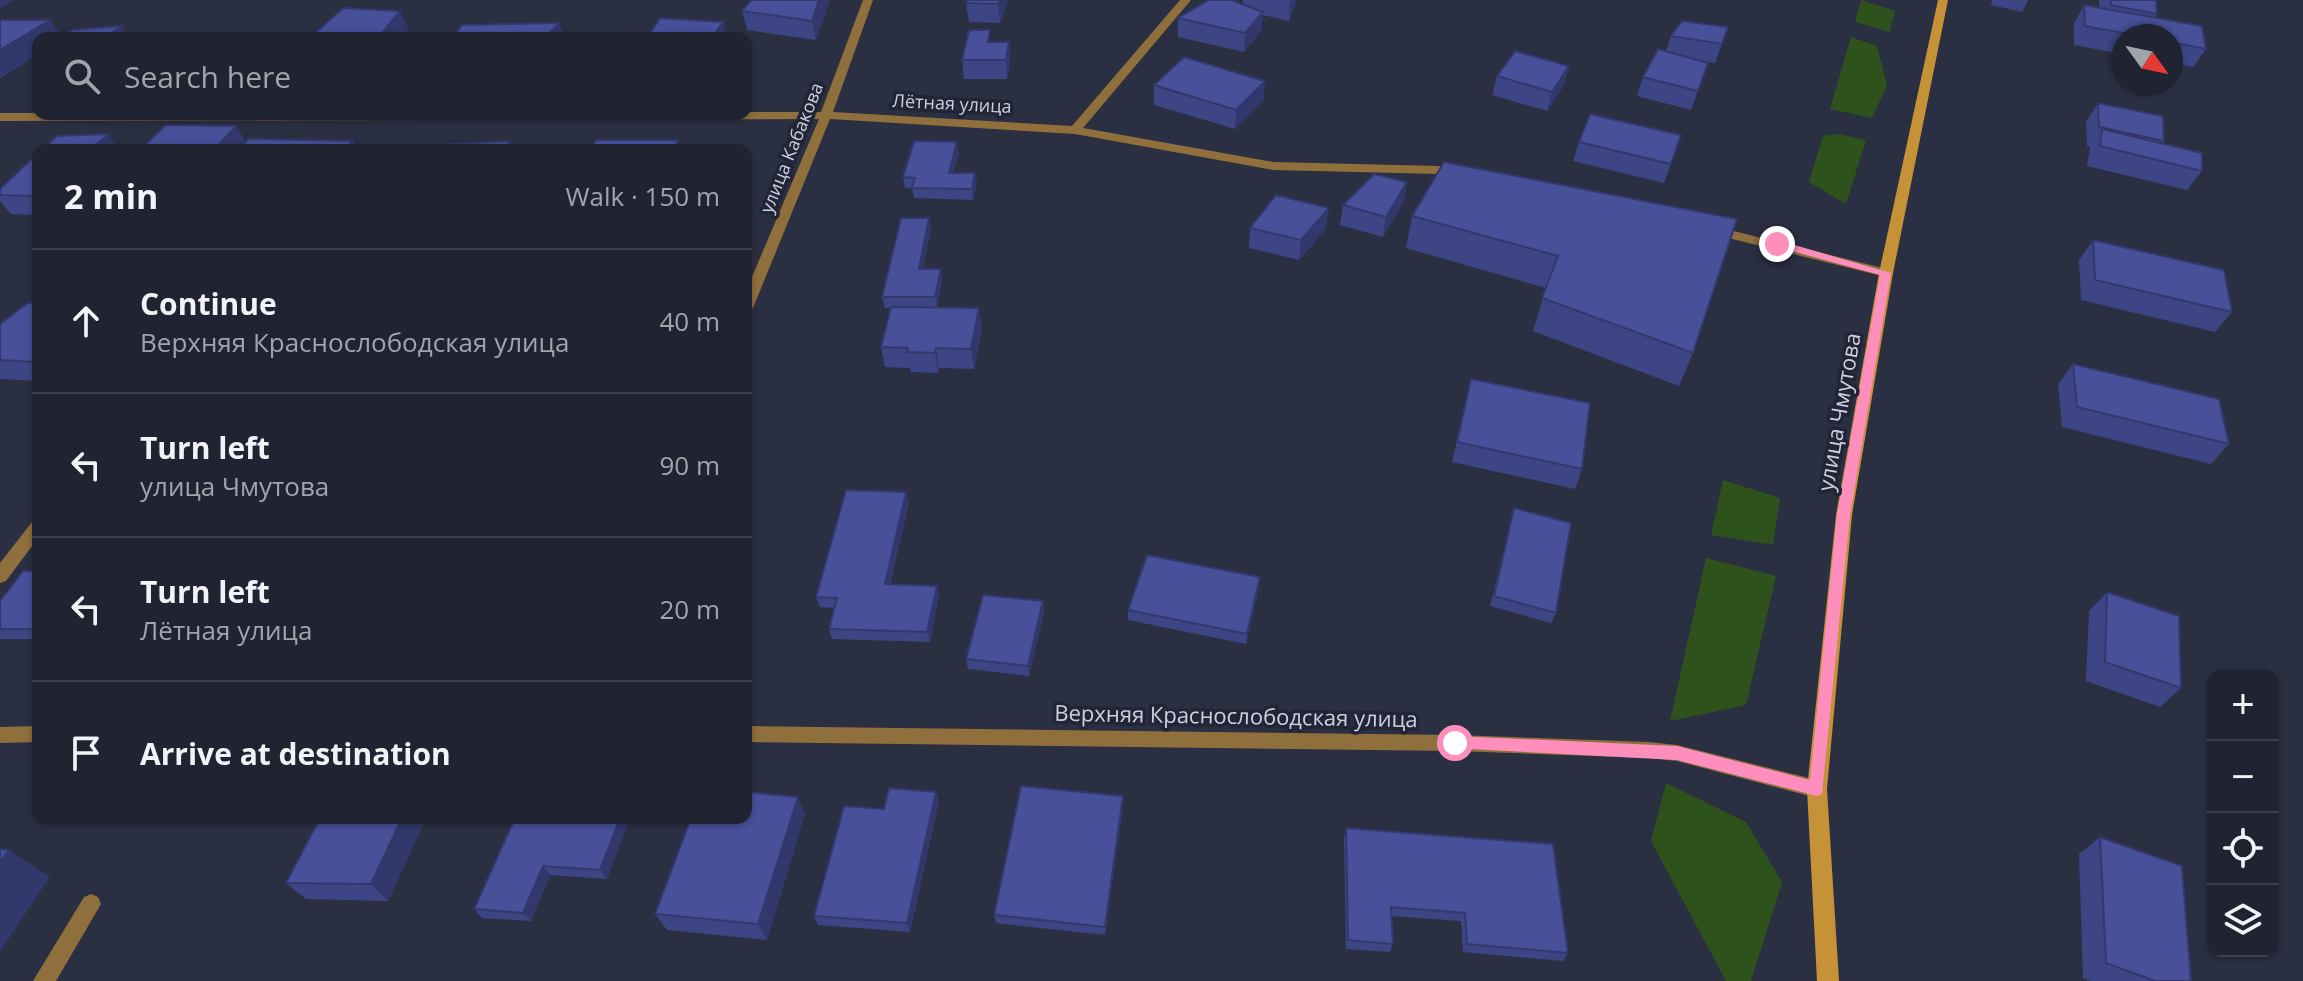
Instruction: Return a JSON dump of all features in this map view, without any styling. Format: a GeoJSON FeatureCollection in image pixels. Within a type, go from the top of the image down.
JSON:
{"type":"FeatureCollection","features":[{"type":"Feature","properties":{"kind":"main road","name":"улица Чмутова"},"geometry":{"type":"LineString","coordinates":[[1828,981],[1817,789],[1844,515],[1886,273],[1943,0]]}},
{"type":"Feature","properties":{"kind":"street","name":"улица Кабакова"},"geometry":{"type":"LineString","coordinates":[[752,294],[826,115],[868,0]]}},
{"type":"Feature","properties":{"kind":"street"},"geometry":{"type":"LineString","coordinates":[[1075,130],[1186,0]]}},
{"type":"Feature","properties":{"kind":"street","name":"Лётная улица"},"geometry":{"type":"LineString","coordinates":[[752,115],[826,115],[1075,130],[1273,166],[1439,170],[1470,176]]}},
{"type":"Feature","properties":{"kind":"street","name":"Лётная улица"},"geometry":{"type":"LineString","coordinates":[[0,117],[32,117]]}},
{"type":"Feature","properties":{"kind":"street"},"geometry":{"type":"LineString","coordinates":[[1700,227],[1886,273]]}},
{"type":"Feature","properties":{"kind":"street"},"geometry":{"type":"LineString","coordinates":[[0,576],[32,534]]}},
{"type":"Feature","properties":{"kind":"street"},"geometry":{"type":"LineString","coordinates":[[0,735],[32,734]]}},
{"type":"Feature","properties":{"kind":"street","name":"Верхняя Краснослободская улица"},"geometry":{"type":"LineString","coordinates":[[752,734],[1455,743],[1649,750],[1677,753],[1817,789]]}},
{"type":"Feature","properties":{"kind":"street"},"geometry":{"type":"LineString","coordinates":[[44,981],[91,904]]}},
{"type":"Feature","properties":{"kind":"green space"},"geometry":{"type":"Polygon","coordinates":[[[1861,0],[1895,11],[1890,32],[1855,22],[1861,0]]]}},
{"type":"Feature","properties":{"kind":"green space"},"geometry":{"type":"Polygon","coordinates":[[[1851,37],[1877,46],[1887,85],[1872,118],[1830,109],[1851,37]]]}},
{"type":"Feature","properties":{"kind":"green space"},"geometry":{"type":"Polygon","coordinates":[[[1839,134],[1866,140],[1846,204],[1809,182],[1823,136],[1839,134]]]}},
{"type":"Feature","properties":{"kind":"green space"},"geometry":{"type":"Polygon","coordinates":[[[1723,480],[1780,498],[1773,545],[1711,535],[1723,480]]]}},
{"type":"Feature","properties":{"kind":"green space"},"geometry":{"type":"Polygon","coordinates":[[[1706,558],[1776,576],[1746,705],[1670,721],[1706,558]]]}},
{"type":"Feature","properties":{"kind":"green space"},"geometry":{"type":"Polygon","coordinates":[[[1666,783],[1746,822],[1782,882],[1751,981],[1726,981],[1651,841],[1666,783]]]}},
{"type":"Feature","properties":{"kind":"building"},"geometry":{"type":"Polygon","coordinates":[[[751,0],[819,0],[812,21],[742,11],[751,0]]]}},
{"type":"Feature","properties":{"kind":"building"},"geometry":{"type":"Polygon","coordinates":[[[968,0],[1000,0],[998,4],[966,3],[968,0]]]}},
{"type":"Feature","properties":{"kind":"building"},"geometry":{"type":"Polygon","coordinates":[[[1209,0],[1231,0],[1263,12],[1245,33],[1178,18],[1209,0]]]}},
{"type":"Feature","properties":{"kind":"building"},"geometry":{"type":"Polygon","coordinates":[[[2111,0],[2156,0],[2157,14],[2111,5],[2111,0]]]}},
{"type":"Feature","properties":{"kind":"building"},"geometry":{"type":"Polygon","coordinates":[[[2084,5],[2202,26],[2206,49],[2183,44],[2183,24],[2111,24],[2111,31],[2085,26],[2084,5]]]}},
{"type":"Feature","properties":{"kind":"building"},"geometry":{"type":"Polygon","coordinates":[[[343,8],[400,11],[383,32],[317,32],[343,8]]]}},
{"type":"Feature","properties":{"kind":"building"},"geometry":{"type":"Polygon","coordinates":[[[660,18],[723,22],[716,32],[651,32],[660,18]]]}},
{"type":"Feature","properties":{"kind":"building"},"geometry":{"type":"Polygon","coordinates":[[[0,20],[50,20],[0,50],[0,20]]]}},
{"type":"Feature","properties":{"kind":"building"},"geometry":{"type":"Polygon","coordinates":[[[1682,21],[1728,27],[1722,44],[1671,36],[1682,21]]]}},
{"type":"Feature","properties":{"kind":"building"},"geometry":{"type":"Polygon","coordinates":[[[559,23],[551,32],[457,32],[462,25],[559,23]]]}},
{"type":"Feature","properties":{"kind":"building"},"geometry":{"type":"Polygon","coordinates":[[[121,26],[113,32],[69,32],[121,26]]]}},
{"type":"Feature","properties":{"kind":"building"},"geometry":{"type":"Polygon","coordinates":[[[969,30],[990,30],[988,42],[1009,42],[1006,60],[962,60],[969,30]]]}},
{"type":"Feature","properties":{"kind":"building"},"geometry":{"type":"Polygon","coordinates":[[[1658,49],[1708,63],[1698,91],[1643,77],[1658,49]]]}},
{"type":"Feature","properties":{"kind":"building"},"geometry":{"type":"Polygon","coordinates":[[[1515,51],[1569,66],[1552,92],[1497,76],[1515,51]]]}},
{"type":"Feature","properties":{"kind":"building"},"geometry":{"type":"Polygon","coordinates":[[[1184,57],[1265,81],[1236,110],[1154,85],[1184,57]]]}},
{"type":"Feature","properties":{"kind":"building"},"geometry":{"type":"Polygon","coordinates":[[[2098,103],[2163,116],[2164,141],[2099,127],[2098,103]]]}},
{"type":"Feature","properties":{"kind":"building"},"geometry":{"type":"Polygon","coordinates":[[[1590,114],[1681,135],[1671,164],[1579,142],[1590,114]]]}},
{"type":"Feature","properties":{"kind":"building"},"geometry":{"type":"Polygon","coordinates":[[[166,125],[236,126],[220,144],[146,144],[166,125]]]}},
{"type":"Feature","properties":{"kind":"building"},"geometry":{"type":"Polygon","coordinates":[[[2102,129],[2202,153],[2202,171],[2100,146],[2102,129]]]}},
{"type":"Feature","properties":{"kind":"building"},"geometry":{"type":"Polygon","coordinates":[[[108,134],[97,144],[48,144],[57,136],[108,134]]]}},
{"type":"Feature","properties":{"kind":"building"},"geometry":{"type":"Polygon","coordinates":[[[248,139],[353,141],[350,144],[243,144],[248,139]]]}},
{"type":"Feature","properties":{"kind":"building"},"geometry":{"type":"Polygon","coordinates":[[[596,140],[678,140],[676,144],[594,144],[596,140]]]}},
{"type":"Feature","properties":{"kind":"building"},"geometry":{"type":"Polygon","coordinates":[[[510,141],[508,144],[454,144],[510,141]]]}},
{"type":"Feature","properties":{"kind":"building"},"geometry":{"type":"Polygon","coordinates":[[[914,141],[957,142],[949,173],[975,173],[972,189],[912,188],[915,178],[903,177],[914,141]]]}},
{"type":"Feature","properties":{"kind":"building"},"geometry":{"type":"Polygon","coordinates":[[[32,159],[32,196],[0,195],[0,189],[32,159]]]}},
{"type":"Feature","properties":{"kind":"building"},"geometry":{"type":"Polygon","coordinates":[[[1444,162],[1737,219],[1693,353],[1542,298],[1558,256],[1412,216],[1444,162]]]}},
{"type":"Feature","properties":{"kind":"building"},"geometry":{"type":"Polygon","coordinates":[[[1374,174],[1407,182],[1386,217],[1343,205],[1374,174]]]}},
{"type":"Feature","properties":{"kind":"building"},"geometry":{"type":"Polygon","coordinates":[[[1276,195],[1329,208],[1301,240],[1250,228],[1276,195]]]}},
{"type":"Feature","properties":{"kind":"building"},"geometry":{"type":"Polygon","coordinates":[[[901,218],[929,218],[919,269],[941,269],[935,297],[882,297],[901,218]]]}},
{"type":"Feature","properties":{"kind":"building"},"geometry":{"type":"Polygon","coordinates":[[[2093,240],[2224,270],[2232,312],[2095,280],[2093,240]]]}},
{"type":"Feature","properties":{"kind":"building"},"geometry":{"type":"Polygon","coordinates":[[[32,303],[32,362],[0,360],[0,324],[32,303]]]}},
{"type":"Feature","properties":{"kind":"building"},"geometry":{"type":"Polygon","coordinates":[[[891,307],[979,308],[971,349],[936,348],[935,353],[881,347],[891,307]]]}},
{"type":"Feature","properties":{"kind":"building"},"geometry":{"type":"Polygon","coordinates":[[[2073,364],[2219,399],[2229,444],[2077,407],[2073,364]]]}},
{"type":"Feature","properties":{"kind":"building"},"geometry":{"type":"Polygon","coordinates":[[[1471,379],[1590,403],[1582,469],[1457,442],[1471,379]]]}},
{"type":"Feature","properties":{"kind":"building"},"geometry":{"type":"Polygon","coordinates":[[[846,490],[906,492],[885,584],[937,586],[927,632],[829,629],[837,598],[816,597],[846,490]]]}},
{"type":"Feature","properties":{"kind":"building"},"geometry":{"type":"Polygon","coordinates":[[[1514,508],[1571,523],[1556,613],[1494,596],[1514,508]]]}},
{"type":"Feature","properties":{"kind":"building"},"geometry":{"type":"Polygon","coordinates":[[[1147,555],[1260,577],[1247,634],[1128,610],[1147,555]]]}},
{"type":"Feature","properties":{"kind":"building"},"geometry":{"type":"Polygon","coordinates":[[[23,571],[32,571],[32,629],[0,629],[0,601],[23,571]]]}},
{"type":"Feature","properties":{"kind":"building"},"geometry":{"type":"Polygon","coordinates":[[[2107,592],[2179,616],[2181,688],[2105,662],[2107,592]]]}},
{"type":"Feature","properties":{"kind":"building"},"geometry":{"type":"Polygon","coordinates":[[[983,595],[1043,601],[1028,666],[966,659],[983,595]]]}},
{"type":"Feature","properties":{"kind":"building"},"geometry":{"type":"Polygon","coordinates":[[[1021,786],[1123,796],[1105,927],[994,915],[1021,786]]]}},
{"type":"Feature","properties":{"kind":"building"},"geometry":{"type":"Polygon","coordinates":[[[889,788],[936,792],[907,923],[814,916],[844,806],[884,809],[889,788]]]}},
{"type":"Feature","properties":{"kind":"building"},"geometry":{"type":"Polygon","coordinates":[[[752,793],[798,797],[758,924],[655,914],[689,824],[752,824],[752,793]]]}},
{"type":"Feature","properties":{"kind":"building"},"geometry":{"type":"Polygon","coordinates":[[[317,824],[399,824],[371,884],[286,883],[317,824]]]}},
{"type":"Feature","properties":{"kind":"building"},"geometry":{"type":"Polygon","coordinates":[[[512,824],[618,824],[600,870],[543,866],[523,913],[474,909],[512,824]]]}},
{"type":"Feature","properties":{"kind":"building"},"geometry":{"type":"Polygon","coordinates":[[[1346,828],[1553,844],[1568,953],[1467,944],[1465,913],[1391,907],[1393,944],[1348,940],[1346,828]]]}},
{"type":"Feature","properties":{"kind":"building"},"geometry":{"type":"Polygon","coordinates":[[[2100,837],[2182,866],[2191,981],[2155,981],[2106,963],[2100,837]]]}},
{"type":"Feature","properties":{"kind":"building"},"geometry":{"type":"Polygon","coordinates":[[[0,849],[9,850],[0,862],[0,849]]]}},
{"type":"Feature","properties":{"kind":"route"},"geometry":{"type":"LineString","coordinates":[[1455,743],[1677,753],[1817,789],[1844,515],[1886,273],[1777,244]]}}]}
